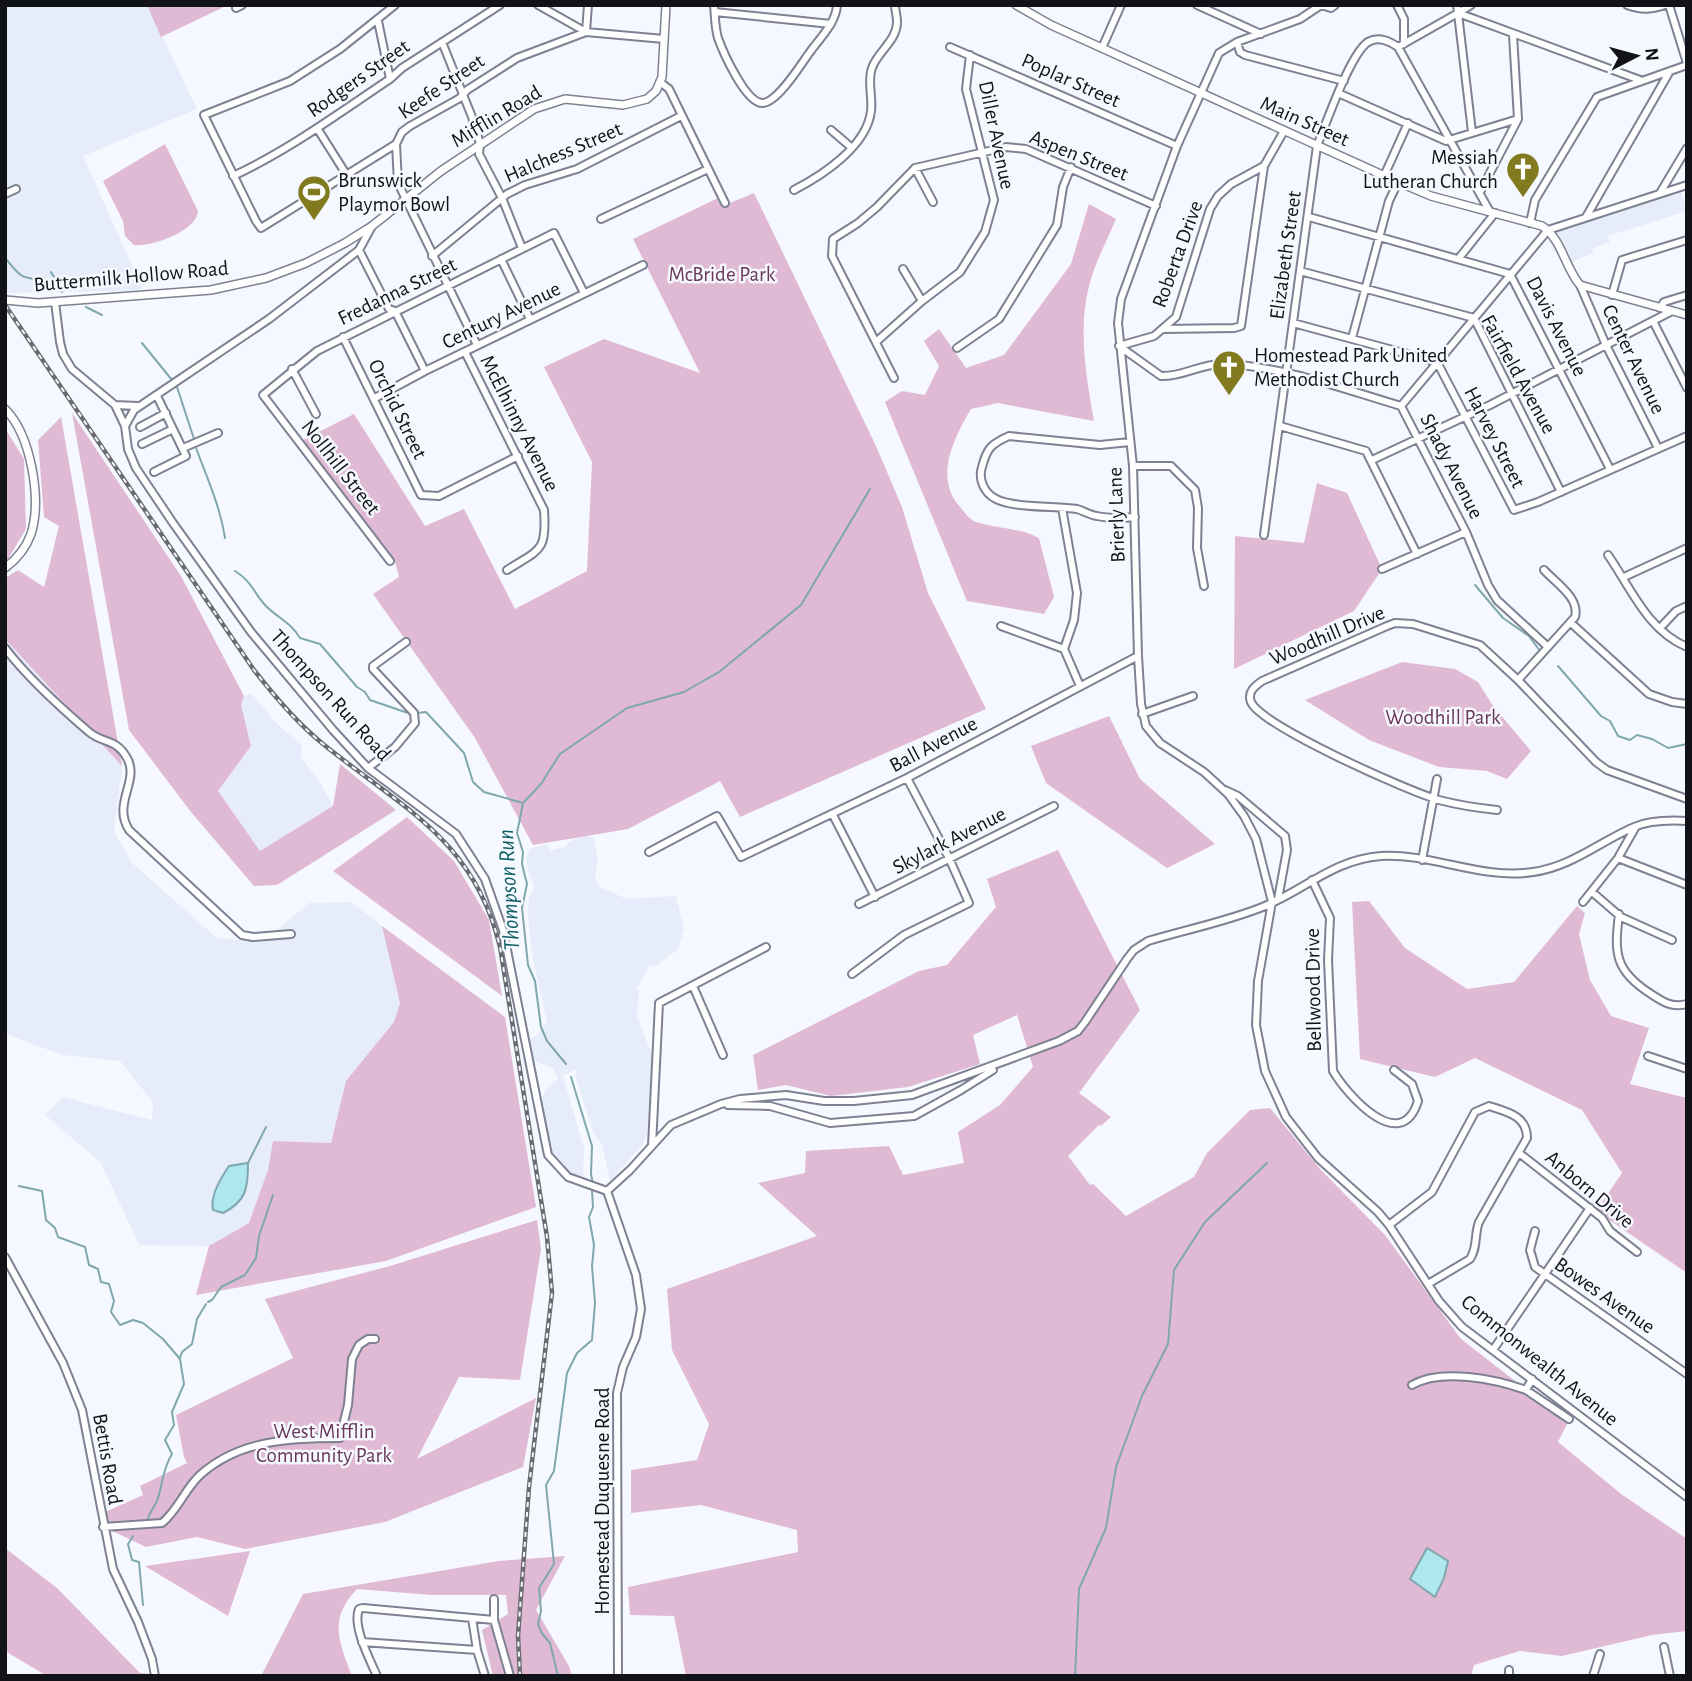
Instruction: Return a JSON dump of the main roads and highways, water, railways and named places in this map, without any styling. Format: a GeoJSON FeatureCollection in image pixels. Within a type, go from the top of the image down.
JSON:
{"type":"FeatureCollection","features":[{"type":"Feature","properties":{"kind":"main road","name":"Mifflin Road"},"geometry":{"type":"LineString","coordinates":[[372,226],[441,171],[546,104],[573,99],[615,105],[647,99],[656,91],[660,82],[666,5]]}},
{"type":"Feature","properties":{"kind":"main road","name":"Main Street"},"geometry":{"type":"LineString","coordinates":[[1016,5],[1051,25],[1398,182],[1431,195],[1548,230],[1580,285],[1687,315]]}},
{"type":"Feature","properties":{"kind":"main road","name":"Buttermilk Hollow Road"},"geometry":{"type":"LineString","coordinates":[[5,300],[55,302],[183,294],[244,284],[306,263],[372,226]]}},
{"type":"Feature","properties":{"kind":"main road"},"geometry":{"type":"LineString","coordinates":[[5,409],[22,432],[28,447],[35,514],[28,543],[5,568]]}},
{"type":"Feature","properties":{"kind":"water"},"geometry":{"type":"Polygon","coordinates":[[[248,1163],[246,1186],[237,1204],[223,1213],[213,1210],[215,1193],[229,1166],[248,1163]]]}},
{"type":"Feature","properties":{"kind":"water"},"geometry":{"type":"Polygon","coordinates":[[[1427,1548],[1448,1561],[1435,1597],[1410,1579],[1427,1548]]]}},
{"type":"Feature","properties":{"kind":"waterway","name":"Thompson Run"},"geometry":{"type":"LineString","coordinates":[[5,258],[21,275],[51,282],[62,292]]}},
{"type":"Feature","properties":{"kind":"waterway"},"geometry":{"type":"LineString","coordinates":[[51,272],[54,277],[52,283]]}},
{"type":"Feature","properties":{"kind":"waterway","name":"Thompson Run"},"geometry":{"type":"LineString","coordinates":[[86,307],[102,315]]}},
{"type":"Feature","properties":{"kind":"waterway","name":"Thompson Run"},"geometry":{"type":"LineString","coordinates":[[142,343],[172,380]]}},
{"type":"Feature","properties":{"kind":"waterway","name":"Thompson Run"},"geometry":{"type":"LineString","coordinates":[[177,387],[194,439]]}},
{"type":"Feature","properties":{"kind":"waterway","name":"Thompson Run"},"geometry":{"type":"LineString","coordinates":[[195,445],[216,502],[225,538]]}},
{"type":"Feature","properties":{"kind":"waterway"},"geometry":{"type":"LineString","coordinates":[[524,802],[541,784],[560,754],[627,708],[684,692],[719,672],[801,605],[870,489]]}},
{"type":"Feature","properties":{"kind":"waterway","name":"Thompson Run"},"geometry":{"type":"LineString","coordinates":[[235,571],[300,638],[320,644],[370,700],[411,714]]}},
{"type":"Feature","properties":{"kind":"waterway"},"geometry":{"type":"LineString","coordinates":[[1475,585],[1503,618],[1529,636],[1540,651]]}},
{"type":"Feature","properties":{"kind":"waterway"},"geometry":{"type":"LineString","coordinates":[[1558,666],[1601,716],[1610,721],[1618,736],[1630,740],[1637,735],[1652,739],[1668,748],[1687,744]]}},
{"type":"Feature","properties":{"kind":"waterway","name":"Thompson Run"},"geometry":{"type":"LineString","coordinates":[[417,713],[426,712],[464,753],[473,782],[484,792],[523,803],[517,833],[523,852],[522,864],[527,884],[522,908],[528,965],[535,981],[541,1027],[547,1041],[566,1064]]}},
{"type":"Feature","properties":{"kind":"waterway","name":"Thompson Run"},"geometry":{"type":"LineString","coordinates":[[571,1077],[592,1146],[593,1184]]}},
{"type":"Feature","properties":{"kind":"waterway"},"geometry":{"type":"LineString","coordinates":[[248,1163],[266,1127]]}},
{"type":"Feature","properties":{"kind":"waterway"},"geometry":{"type":"LineString","coordinates":[[1075,1676],[1079,1589],[1106,1528],[1116,1467],[1142,1396],[1168,1344],[1174,1270],[1205,1222],[1267,1163]]}},
{"type":"Feature","properties":{"kind":"waterway"},"geometry":{"type":"LineString","coordinates":[[19,1186],[42,1191],[46,1220],[55,1228],[58,1237],[85,1247],[89,1265],[98,1269],[101,1282],[109,1284],[114,1301],[111,1312],[120,1325],[133,1320],[143,1323],[163,1339],[180,1359],[184,1384],[172,1412],[174,1425],[165,1440],[172,1454],[157,1501],[148,1518]]}},
{"type":"Feature","properties":{"kind":"waterway","name":"Thompson Run"},"geometry":{"type":"LineString","coordinates":[[558,1676],[550,1643],[538,1624],[541,1611],[539,1588],[554,1564],[546,1485],[554,1471],[567,1373],[577,1353],[592,1340],[595,1303],[592,1266],[594,1245],[589,1217],[593,1207],[592,1190]]}},
{"type":"Feature","properties":{"kind":"waterway"},"geometry":{"type":"LineString","coordinates":[[208,1302],[221,1287],[245,1275],[256,1258],[259,1236],[273,1195]]}},
{"type":"Feature","properties":{"kind":"waterway"},"geometry":{"type":"LineString","coordinates":[[180,1358],[182,1352],[192,1344],[197,1319],[206,1304]]}},
{"type":"Feature","properties":{"kind":"waterway"},"geometry":{"type":"LineString","coordinates":[[133,1536],[128,1544],[132,1560],[139,1562],[143,1605]]}},
{"type":"Feature","properties":{"kind":"railway"},"geometry":{"type":"LineString","coordinates":[[5,305],[254,670],[286,709],[313,736],[431,829],[453,852],[472,879],[488,910],[500,947],[547,1237],[552,1293],[529,1487],[518,1636],[520,1676]]}},
{"type":"Feature","properties":{"kind":"place","name":"Messiah Lutheran Church"},"geometry":{"type":"Point","coordinates":[1523,199]}},
{"type":"Feature","properties":{"kind":"place","name":"Brunswick Playmor Bowl"},"geometry":{"type":"Point","coordinates":[314,222]}},
{"type":"Feature","properties":{"kind":"place","name":"Homestead Park United Methodist Church"},"geometry":{"type":"Point","coordinates":[1229,397]}},
{"type":"Feature","properties":{"kind":"park label","name":"McBride Park"},"geometry":{"type":"Point","coordinates":[722,274]}},
{"type":"Feature","properties":{"kind":"park label","name":"Woodhill Park"},"geometry":{"type":"Point","coordinates":[1443,717]}},
{"type":"Feature","properties":{"kind":"park label","name":"West Mifflin Community Park"},"geometry":{"type":"Point","coordinates":[324,1443]}}]}
